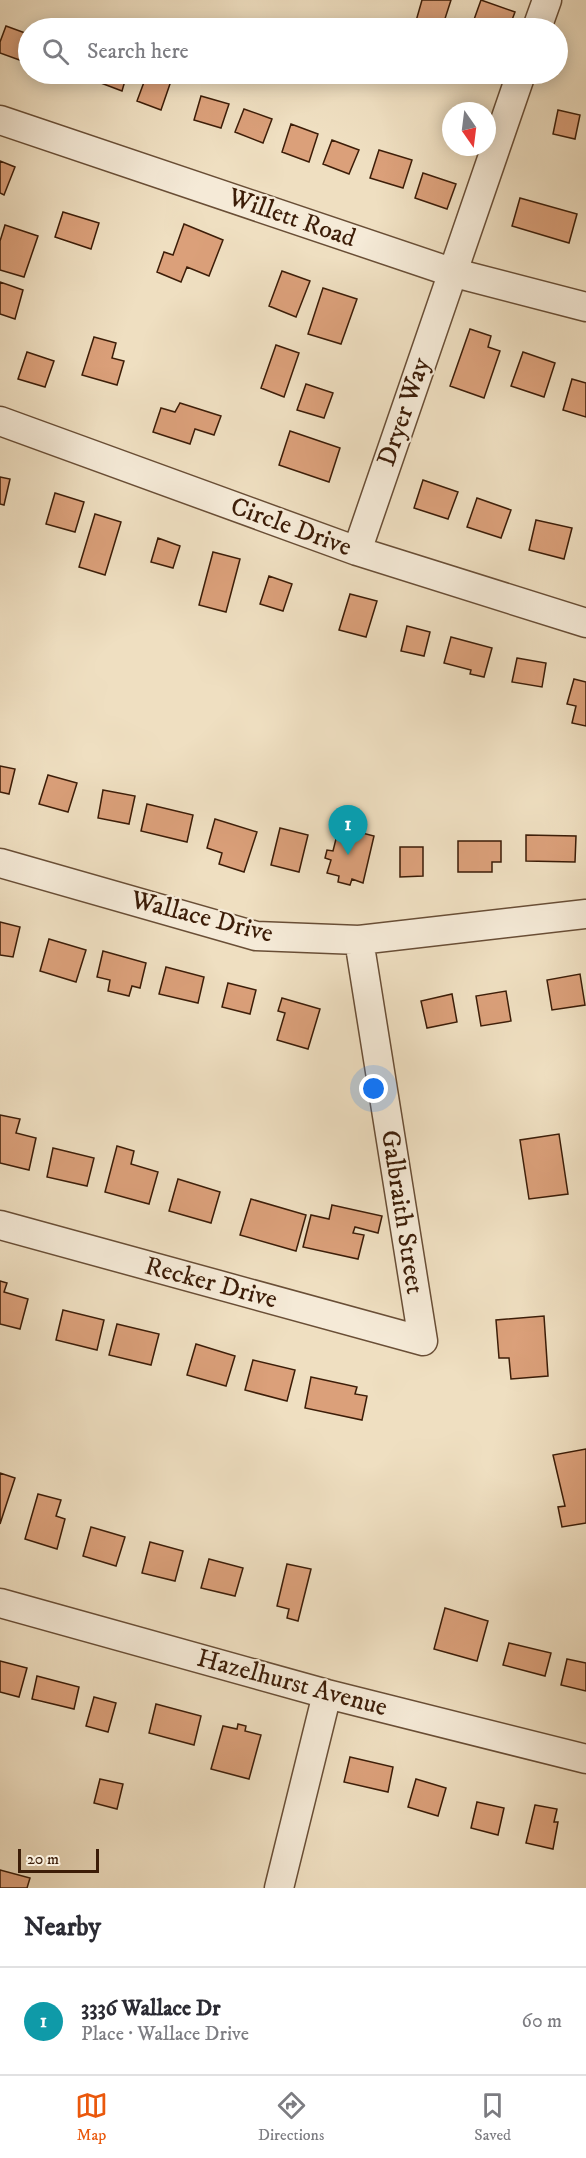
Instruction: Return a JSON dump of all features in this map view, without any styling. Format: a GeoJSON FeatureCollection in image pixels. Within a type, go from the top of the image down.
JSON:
{"type":"FeatureCollection","features":[{"type":"Feature","properties":{"kind":"street"},"geometry":{"type":"LineString","coordinates":[[541,18],[547,0]]}},
{"type":"Feature","properties":{"kind":"street","name":"Dryer Way"},"geometry":{"type":"LineString","coordinates":[[357,551],[517,84]]}},
{"type":"Feature","properties":{"kind":"street","name":"Willett Road"},"geometry":{"type":"LineString","coordinates":[[0,120],[451,272],[586,307]]}},
{"type":"Feature","properties":{"kind":"street","name":"Circle Drive"},"geometry":{"type":"LineString","coordinates":[[0,421],[357,551],[586,623]]}},
{"type":"Feature","properties":{"kind":"street","name":"Wallace Drive"},"geometry":{"type":"LineString","coordinates":[[0,863],[256,936],[359,940],[586,914]]}},
{"type":"Feature","properties":{"kind":"street","name":"Galbraith Street"},"geometry":{"type":"LineString","coordinates":[[359,940],[423,1341]]}},
{"type":"Feature","properties":{"kind":"street","name":"Recker Drive"},"geometry":{"type":"LineString","coordinates":[[0,1225],[423,1341]]}},
{"type":"Feature","properties":{"kind":"street","name":"Hazelhurst Avenue"},"geometry":{"type":"LineString","coordinates":[[0,1603],[327,1694],[586,1759]]}},
{"type":"Feature","properties":{"kind":"street"},"geometry":{"type":"LineString","coordinates":[[279,1888],[327,1694]]}},
{"type":"Feature","properties":{"kind":"building"},"geometry":{"type":"Polygon","coordinates":[[[422,0],[451,0],[445,18],[417,18],[422,0]]]}},
{"type":"Feature","properties":{"kind":"building"},"geometry":{"type":"Polygon","coordinates":[[[481,0],[515,12],[513,18],[475,18],[481,0]]]}},
{"type":"Feature","properties":{"kind":"building"},"geometry":{"type":"Polygon","coordinates":[[[6,26],[18,30],[18,59],[0,53],[0,42],[6,26]]]}},
{"type":"Feature","properties":{"kind":"building"},"geometry":{"type":"Polygon","coordinates":[[[104,84],[124,84],[122,91],[104,84]]]}},
{"type":"Feature","properties":{"kind":"building"},"geometry":{"type":"Polygon","coordinates":[[[143,84],[170,84],[161,110],[137,101],[143,84]]]}},
{"type":"Feature","properties":{"kind":"building"},"geometry":{"type":"Polygon","coordinates":[[[201,96],[229,104],[221,128],[194,120],[201,96]]]}},
{"type":"Feature","properties":{"kind":"building"},"geometry":{"type":"Polygon","coordinates":[[[244,109],[272,119],[263,143],[235,132],[244,109]]]}},
{"type":"Feature","properties":{"kind":"building"},"geometry":{"type":"Polygon","coordinates":[[[558,110],[580,115],[575,139],[553,134],[558,110]]]}},
{"type":"Feature","properties":{"kind":"building"},"geometry":{"type":"Polygon","coordinates":[[[291,124],[318,134],[309,162],[282,152],[291,124]]]}},
{"type":"Feature","properties":{"kind":"building"},"geometry":{"type":"Polygon","coordinates":[[[332,140],[359,150],[349,174],[323,164],[332,140]]]}},
{"type":"Feature","properties":{"kind":"building"},"geometry":{"type":"Polygon","coordinates":[[[379,150],[412,160],[403,188],[370,178],[379,150]]]}},
{"type":"Feature","properties":{"kind":"building"},"geometry":{"type":"Polygon","coordinates":[[[0,161],[15,167],[4,195],[0,193],[0,161]]]}},
{"type":"Feature","properties":{"kind":"building"},"geometry":{"type":"Polygon","coordinates":[[[423,173],[456,184],[447,209],[415,198],[423,173]]]}},
{"type":"Feature","properties":{"kind":"building"},"geometry":{"type":"Polygon","coordinates":[[[520,198],[577,214],[569,243],[512,226],[520,198]]]}},
{"type":"Feature","properties":{"kind":"building"},"geometry":{"type":"Polygon","coordinates":[[[63,212],[99,223],[91,249],[55,237],[63,212]]]}},
{"type":"Feature","properties":{"kind":"building"},"geometry":{"type":"Polygon","coordinates":[[[184,224],[223,240],[209,276],[187,267],[181,282],[157,272],[164,252],[173,255],[184,224]]]}},
{"type":"Feature","properties":{"kind":"building"},"geometry":{"type":"Polygon","coordinates":[[[5,225],[38,236],[24,277],[0,270],[0,241],[5,225]]]}},
{"type":"Feature","properties":{"kind":"building"},"geometry":{"type":"Polygon","coordinates":[[[282,271],[310,281],[296,317],[269,306],[282,271]]]}},
{"type":"Feature","properties":{"kind":"building"},"geometry":{"type":"Polygon","coordinates":[[[0,282],[23,290],[15,319],[0,314],[0,282]]]}},
{"type":"Feature","properties":{"kind":"building"},"geometry":{"type":"Polygon","coordinates":[[[323,288],[357,299],[341,344],[308,334],[323,288]]]}},
{"type":"Feature","properties":{"kind":"building"},"geometry":{"type":"Polygon","coordinates":[[[470,329],[491,336],[488,347],[500,351],[484,398],[450,386],[470,329]]]}},
{"type":"Feature","properties":{"kind":"building"},"geometry":{"type":"Polygon","coordinates":[[[94,337],[116,343],[112,358],[124,361],[117,385],[82,375],[94,337]]]}},
{"type":"Feature","properties":{"kind":"building"},"geometry":{"type":"Polygon","coordinates":[[[276,345],[299,353],[284,397],[261,388],[276,345]]]}},
{"type":"Feature","properties":{"kind":"building"},"geometry":{"type":"Polygon","coordinates":[[[27,352],[54,361],[45,387],[18,379],[27,352]]]}},
{"type":"Feature","properties":{"kind":"building"},"geometry":{"type":"Polygon","coordinates":[[[523,352],[555,363],[544,397],[511,386],[523,352]]]}},
{"type":"Feature","properties":{"kind":"building"},"geometry":{"type":"Polygon","coordinates":[[[572,379],[586,383],[586,417],[563,410],[572,379]]]}},
{"type":"Feature","properties":{"kind":"building"},"geometry":{"type":"Polygon","coordinates":[[[306,384],[333,393],[324,418],[297,410],[306,384]]]}},
{"type":"Feature","properties":{"kind":"building"},"geometry":{"type":"Polygon","coordinates":[[[180,403],[221,416],[214,435],[195,429],[190,444],[153,432],[161,408],[175,412],[180,403]]]}},
{"type":"Feature","properties":{"kind":"building"},"geometry":{"type":"Polygon","coordinates":[[[290,431],[340,448],[329,482],[279,465],[290,431]]]}},
{"type":"Feature","properties":{"kind":"building"},"geometry":{"type":"Polygon","coordinates":[[[0,477],[10,479],[4,505],[0,504],[0,477]]]}},
{"type":"Feature","properties":{"kind":"building"},"geometry":{"type":"Polygon","coordinates":[[[423,480],[458,492],[448,519],[414,508],[423,480]]]}},
{"type":"Feature","properties":{"kind":"building"},"geometry":{"type":"Polygon","coordinates":[[[55,493],[84,502],[75,532],[46,524],[55,493]]]}},
{"type":"Feature","properties":{"kind":"building"},"geometry":{"type":"Polygon","coordinates":[[[477,498],[511,510],[501,538],[467,527],[477,498]]]}},
{"type":"Feature","properties":{"kind":"building"},"geometry":{"type":"Polygon","coordinates":[[[95,514],[121,522],[105,575],[79,567],[95,514]]]}},
{"type":"Feature","properties":{"kind":"building"},"geometry":{"type":"Polygon","coordinates":[[[536,520],[572,528],[564,559],[529,550],[536,520]]]}},
{"type":"Feature","properties":{"kind":"building"},"geometry":{"type":"Polygon","coordinates":[[[158,538],[180,546],[173,568],[151,562],[158,538]]]}},
{"type":"Feature","properties":{"kind":"building"},"geometry":{"type":"Polygon","coordinates":[[[213,552],[240,559],[226,612],[199,605],[213,552]]]}},
{"type":"Feature","properties":{"kind":"building"},"geometry":{"type":"Polygon","coordinates":[[[269,576],[292,584],[283,611],[260,604],[269,576]]]}},
{"type":"Feature","properties":{"kind":"building"},"geometry":{"type":"Polygon","coordinates":[[[350,594],[377,601],[366,637],[339,630],[350,594]]]}},
{"type":"Feature","properties":{"kind":"building"},"geometry":{"type":"Polygon","coordinates":[[[407,626],[430,632],[424,656],[401,651],[407,626]]]}},
{"type":"Feature","properties":{"kind":"building"},"geometry":{"type":"Polygon","coordinates":[[[451,637],[492,648],[484,677],[470,674],[471,670],[444,663],[451,637]]]}},
{"type":"Feature","properties":{"kind":"building"},"geometry":{"type":"Polygon","coordinates":[[[517,658],[546,663],[542,687],[512,682],[517,658]]]}},
{"type":"Feature","properties":{"kind":"building"},"geometry":{"type":"Polygon","coordinates":[[[574,679],[586,682],[586,726],[572,723],[576,706],[567,704],[574,679]]]}},
{"type":"Feature","properties":{"kind":"building"},"geometry":{"type":"Polygon","coordinates":[[[0,766],[15,769],[9,794],[0,792],[0,766]]]}},
{"type":"Feature","properties":{"kind":"building"},"geometry":{"type":"Polygon","coordinates":[[[48,775],[77,783],[68,812],[39,804],[48,775]]]}},
{"type":"Feature","properties":{"kind":"building"},"geometry":{"type":"Polygon","coordinates":[[[103,790],[135,796],[129,824],[98,818],[103,790]]]}},
{"type":"Feature","properties":{"kind":"building"},"geometry":{"type":"Polygon","coordinates":[[[147,804],[193,815],[187,842],[141,831],[147,804]]]}},
{"type":"Feature","properties":{"kind":"building"},"geometry":{"type":"Polygon","coordinates":[[[215,819],[257,832],[244,872],[219,864],[222,853],[207,848],[215,819]]]}},
{"type":"Feature","properties":{"kind":"building"},"geometry":{"type":"Polygon","coordinates":[[[339,827],[374,836],[363,883],[352,879],[350,885],[338,882],[339,876],[327,873],[331,860],[325,858],[327,850],[333,851],[339,827]]]}},
{"type":"Feature","properties":{"kind":"building"},"geometry":{"type":"Polygon","coordinates":[[[280,828],[308,835],[299,872],[271,865],[280,828]]]}},
{"type":"Feature","properties":{"kind":"building"},"geometry":{"type":"Polygon","coordinates":[[[526,835],[576,836],[575,862],[526,861],[526,835]]]}},
{"type":"Feature","properties":{"kind":"building"},"geometry":{"type":"Polygon","coordinates":[[[458,841],[501,841],[501,862],[492,862],[492,872],[458,872],[458,841]]]}},
{"type":"Feature","properties":{"kind":"building"},"geometry":{"type":"Polygon","coordinates":[[[400,847],[423,847],[423,876],[400,877],[400,847]]]}},
{"type":"Feature","properties":{"kind":"building"},"geometry":{"type":"Polygon","coordinates":[[[0,922],[20,927],[13,957],[0,955],[0,922]]]}},
{"type":"Feature","properties":{"kind":"building"},"geometry":{"type":"Polygon","coordinates":[[[49,939],[86,950],[76,982],[40,971],[49,939]]]}},
{"type":"Feature","properties":{"kind":"building"},"geometry":{"type":"Polygon","coordinates":[[[103,951],[146,963],[140,988],[132,986],[129,996],[108,991],[110,980],[97,977],[103,951]]]}},
{"type":"Feature","properties":{"kind":"building"},"geometry":{"type":"Polygon","coordinates":[[[166,967],[204,977],[198,1003],[159,994],[166,967]]]}},
{"type":"Feature","properties":{"kind":"building"},"geometry":{"type":"Polygon","coordinates":[[[580,974],[585,1005],[552,1010],[547,980],[580,974]]]}},
{"type":"Feature","properties":{"kind":"building"},"geometry":{"type":"Polygon","coordinates":[[[228,983],[256,990],[250,1014],[222,1007],[228,983]]]}},
{"type":"Feature","properties":{"kind":"building"},"geometry":{"type":"Polygon","coordinates":[[[506,991],[511,1021],[481,1026],[476,996],[506,991]]]}},
{"type":"Feature","properties":{"kind":"building"},"geometry":{"type":"Polygon","coordinates":[[[452,994],[457,1022],[427,1028],[421,1001],[452,994]]]}},
{"type":"Feature","properties":{"kind":"building"},"geometry":{"type":"Polygon","coordinates":[[[282,998],[320,1009],[308,1049],[277,1040],[285,1013],[278,1011],[282,998]]]}},
{"type":"Feature","properties":{"kind":"building"},"geometry":{"type":"Polygon","coordinates":[[[0,1115],[20,1119],[16,1133],[36,1138],[29,1170],[0,1163],[0,1115]]]}},
{"type":"Feature","properties":{"kind":"building"},"geometry":{"type":"Polygon","coordinates":[[[559,1134],[568,1194],[529,1199],[520,1140],[559,1134]]]}},
{"type":"Feature","properties":{"kind":"building"},"geometry":{"type":"Polygon","coordinates":[[[117,1146],[134,1151],[131,1164],[158,1172],[149,1204],[105,1192],[117,1146]]]}},
{"type":"Feature","properties":{"kind":"building"},"geometry":{"type":"Polygon","coordinates":[[[53,1148],[94,1158],[87,1186],[47,1177],[53,1148]]]}},
{"type":"Feature","properties":{"kind":"building"},"geometry":{"type":"Polygon","coordinates":[[[178,1179],[220,1192],[211,1223],[169,1211],[178,1179]]]}},
{"type":"Feature","properties":{"kind":"building"},"geometry":{"type":"Polygon","coordinates":[[[251,1199],[306,1215],[296,1251],[240,1235],[251,1199]]]}},
{"type":"Feature","properties":{"kind":"building"},"geometry":{"type":"Polygon","coordinates":[[[332,1205],[382,1216],[378,1233],[355,1227],[353,1233],[364,1235],[358,1259],[303,1247],[311,1215],[329,1219],[332,1205]]]}},
{"type":"Feature","properties":{"kind":"building"},"geometry":{"type":"Polygon","coordinates":[[[0,1281],[7,1283],[4,1292],[28,1299],[20,1329],[0,1324],[0,1281]]]}},
{"type":"Feature","properties":{"kind":"building"},"geometry":{"type":"Polygon","coordinates":[[[63,1310],[104,1320],[97,1350],[56,1340],[63,1310]]]}},
{"type":"Feature","properties":{"kind":"building"},"geometry":{"type":"Polygon","coordinates":[[[544,1316],[548,1376],[511,1379],[509,1358],[499,1358],[496,1320],[544,1316]]]}},
{"type":"Feature","properties":{"kind":"building"},"geometry":{"type":"Polygon","coordinates":[[[117,1324],[159,1334],[151,1365],[109,1355],[117,1324]]]}},
{"type":"Feature","properties":{"kind":"building"},"geometry":{"type":"Polygon","coordinates":[[[196,1344],[235,1356],[226,1386],[187,1375],[196,1344]]]}},
{"type":"Feature","properties":{"kind":"building"},"geometry":{"type":"Polygon","coordinates":[[[253,1360],[295,1370],[287,1401],[245,1390],[253,1360]]]}},
{"type":"Feature","properties":{"kind":"building"},"geometry":{"type":"Polygon","coordinates":[[[311,1377],[357,1387],[355,1394],[367,1396],[362,1420],[305,1408],[311,1377]]]}},
{"type":"Feature","properties":{"kind":"building"},"geometry":{"type":"Polygon","coordinates":[[[586,1449],[586,1523],[562,1527],[558,1507],[565,1506],[553,1455],[586,1449]]]}},
{"type":"Feature","properties":{"kind":"building"},"geometry":{"type":"Polygon","coordinates":[[[0,1473],[15,1478],[0,1524],[0,1473]]]}},
{"type":"Feature","properties":{"kind":"building"},"geometry":{"type":"Polygon","coordinates":[[[38,1494],[61,1500],[56,1516],[65,1519],[57,1549],[25,1539],[38,1494]]]}},
{"type":"Feature","properties":{"kind":"building"},"geometry":{"type":"Polygon","coordinates":[[[91,1527],[125,1537],[116,1566],[83,1556],[91,1527]]]}},
{"type":"Feature","properties":{"kind":"building"},"geometry":{"type":"Polygon","coordinates":[[[150,1542],[183,1551],[175,1581],[142,1573],[150,1542]]]}},
{"type":"Feature","properties":{"kind":"building"},"geometry":{"type":"Polygon","coordinates":[[[209,1559],[243,1568],[235,1596],[201,1588],[209,1559]]]}},
{"type":"Feature","properties":{"kind":"building"},"geometry":{"type":"Polygon","coordinates":[[[287,1564],[311,1569],[298,1621],[287,1618],[289,1609],[277,1606],[287,1564]]]}},
{"type":"Feature","properties":{"kind":"building"},"geometry":{"type":"Polygon","coordinates":[[[445,1608],[488,1621],[477,1661],[434,1649],[445,1608]]]}},
{"type":"Feature","properties":{"kind":"building"},"geometry":{"type":"Polygon","coordinates":[[[509,1643],[551,1653],[545,1676],[503,1665],[509,1643]]]}},
{"type":"Feature","properties":{"kind":"building"},"geometry":{"type":"Polygon","coordinates":[[[567,1659],[586,1663],[586,1691],[561,1685],[567,1659]]]}},
{"type":"Feature","properties":{"kind":"building"},"geometry":{"type":"Polygon","coordinates":[[[0,1661],[27,1668],[19,1697],[0,1692],[0,1661]]]}},
{"type":"Feature","properties":{"kind":"building"},"geometry":{"type":"Polygon","coordinates":[[[37,1676],[79,1687],[74,1709],[32,1699],[37,1676]]]}},
{"type":"Feature","properties":{"kind":"building"},"geometry":{"type":"Polygon","coordinates":[[[94,1697],[116,1703],[108,1732],[86,1726],[94,1697]]]}},
{"type":"Feature","properties":{"kind":"building"},"geometry":{"type":"Polygon","coordinates":[[[156,1704],[201,1716],[194,1745],[149,1733],[156,1704]]]}},
{"type":"Feature","properties":{"kind":"building"},"geometry":{"type":"Polygon","coordinates":[[[238,1724],[246,1726],[245,1731],[261,1735],[249,1779],[211,1769],[223,1726],[237,1729],[238,1724]]]}},
{"type":"Feature","properties":{"kind":"building"},"geometry":{"type":"Polygon","coordinates":[[[350,1757],[393,1767],[388,1792],[344,1782],[350,1757]]]}},
{"type":"Feature","properties":{"kind":"building"},"geometry":{"type":"Polygon","coordinates":[[[100,1779],[123,1784],[117,1809],[94,1803],[100,1779]]]}},
{"type":"Feature","properties":{"kind":"building"},"geometry":{"type":"Polygon","coordinates":[[[416,1779],[446,1788],[438,1816],[408,1807],[416,1779]]]}},
{"type":"Feature","properties":{"kind":"building"},"geometry":{"type":"Polygon","coordinates":[[[477,1802],[504,1808],[498,1835],[471,1828],[477,1802]]]}},
{"type":"Feature","properties":{"kind":"building"},"geometry":{"type":"Polygon","coordinates":[[[535,1805],[557,1809],[554,1822],[558,1822],[553,1849],[526,1843],[535,1805]]]}},
{"type":"Feature","properties":{"kind":"building"},"geometry":{"type":"Polygon","coordinates":[[[0,1870],[30,1878],[27,1888],[0,1888],[0,1870]]]}},
{"type":"Feature","properties":{"kind":"place","name":"3336 Wallace Dr"},"geometry":{"type":"Point","coordinates":[348,855]}}]}
